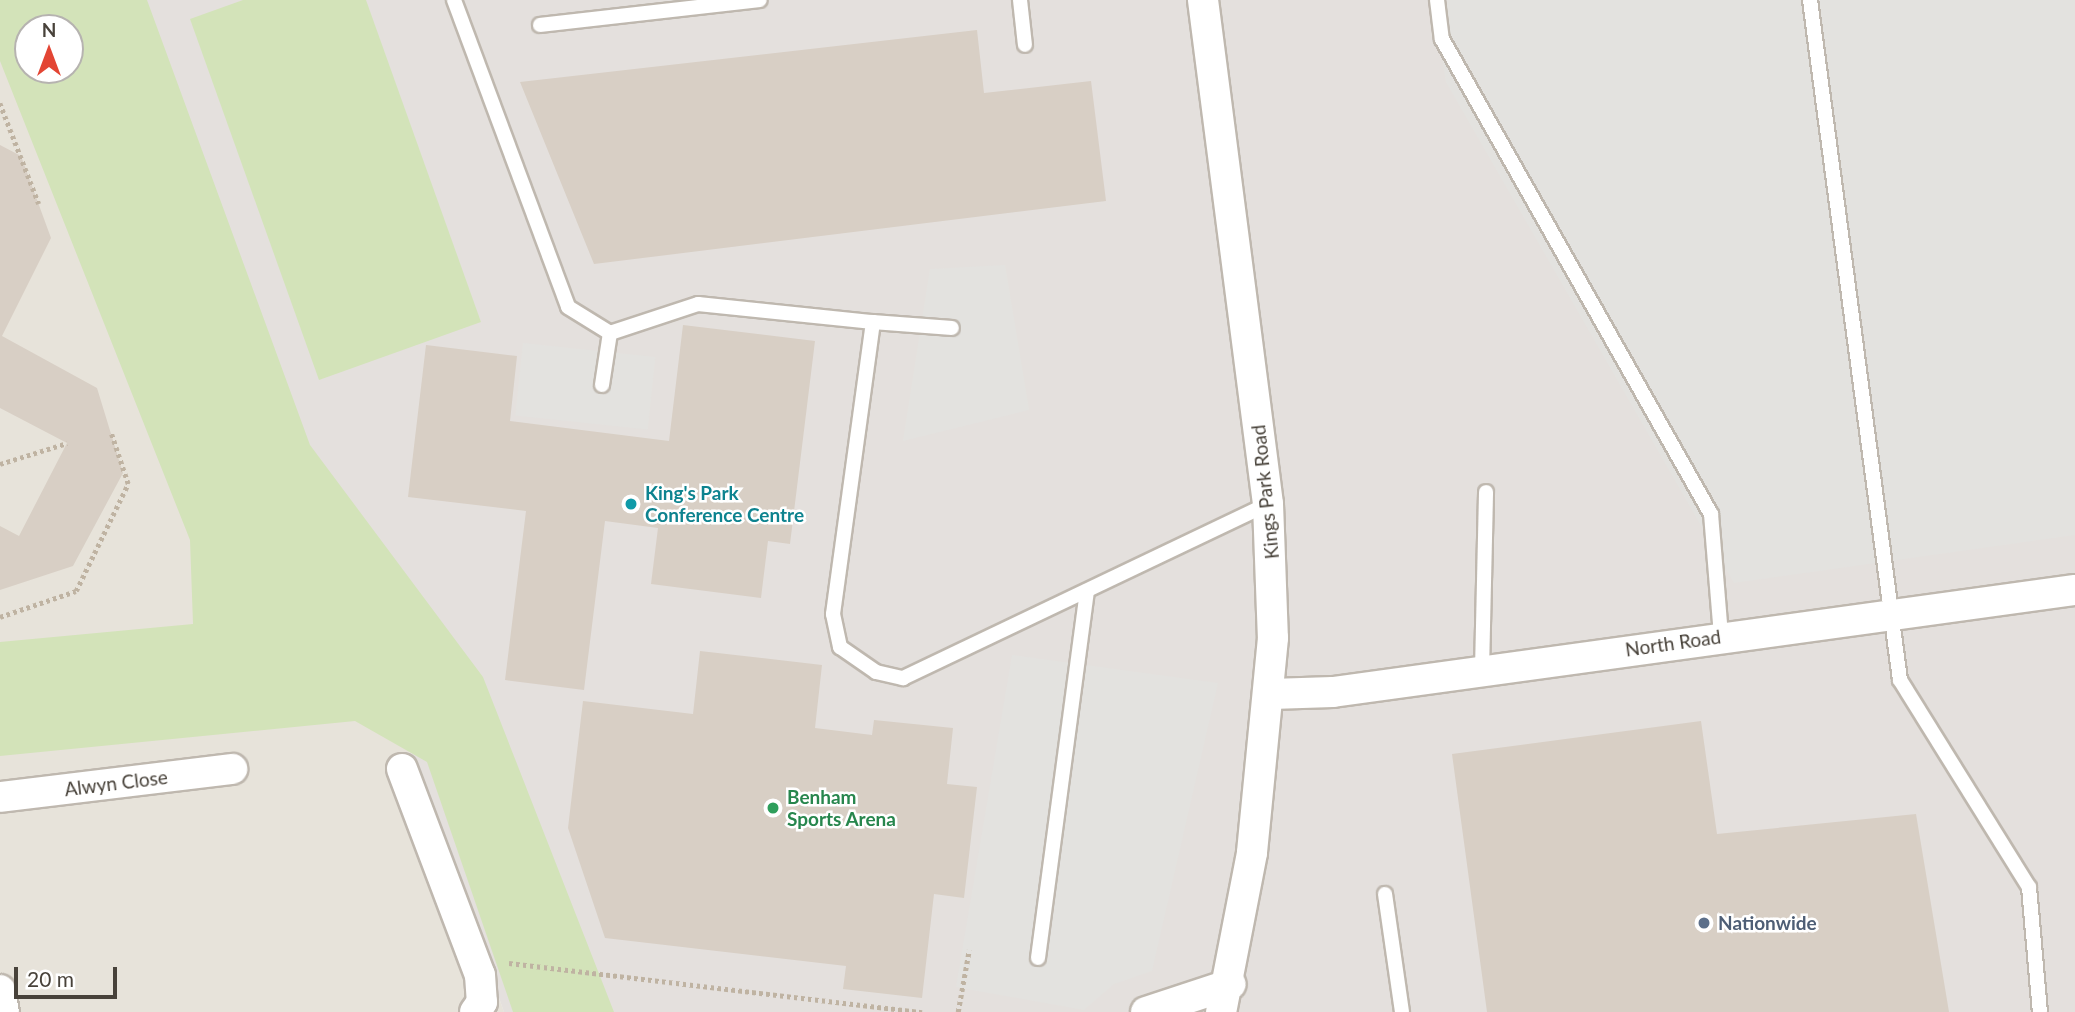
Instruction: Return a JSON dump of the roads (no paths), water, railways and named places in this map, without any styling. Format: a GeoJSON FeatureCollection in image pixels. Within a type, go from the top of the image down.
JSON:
{"type":"FeatureCollection","features":[{"type":"Feature","properties":{"kind":"street","name":"Kings Park Road"},"geometry":{"type":"LineString","coordinates":[[1146,1012],[1226,998],[1271,694],[1268,504],[1203,0]]}},
{"type":"Feature","properties":{"kind":"street","name":"North Road"},"geometry":{"type":"LineString","coordinates":[[1271,694],[1334,692],[1721,636],[2075,590]]}},
{"type":"Feature","properties":{"kind":"street","name":"Alwyn Close"},"geometry":{"type":"LineString","coordinates":[[0,797],[232,769]]}},
{"type":"Feature","properties":{"kind":"street"},"geometry":{"type":"LineString","coordinates":[[402,769],[473,958],[482,1002],[475,1012]]}},
{"type":"Feature","properties":{"kind":"street"},"geometry":{"type":"LineString","coordinates":[[0,990],[4,1012]]}},
{"type":"Feature","properties":{"kind":"lane"},"geometry":{"type":"LineString","coordinates":[[454,0],[568,307],[610,333],[698,304],[952,328]]}},
{"type":"Feature","properties":{"kind":"lane"},"geometry":{"type":"LineString","coordinates":[[540,25],[760,0]]}},
{"type":"Feature","properties":{"kind":"lane"},"geometry":{"type":"LineString","coordinates":[[1020,0],[1025,45]]}},
{"type":"Feature","properties":{"kind":"lane"},"geometry":{"type":"LineString","coordinates":[[1437,0],[1442,40],[1711,514],[1721,636]]}},
{"type":"Feature","properties":{"kind":"lane"},"geometry":{"type":"LineString","coordinates":[[1810,0],[1900,680],[2029,887],[2040,1012]]}},
{"type":"Feature","properties":{"kind":"lane"},"geometry":{"type":"LineString","coordinates":[[873,322],[833,614],[840,647],[876,672],[904,678],[1268,504]]}},
{"type":"Feature","properties":{"kind":"lane"},"geometry":{"type":"LineString","coordinates":[[602,385],[610,333]]}},
{"type":"Feature","properties":{"kind":"lane"},"geometry":{"type":"LineString","coordinates":[[1482,670],[1486,492]]}},
{"type":"Feature","properties":{"kind":"lane"},"geometry":{"type":"LineString","coordinates":[[1038,958],[1087,591]]}},
{"type":"Feature","properties":{"kind":"lane"},"geometry":{"type":"LineString","coordinates":[[1385,894],[1402,1012]]}},
{"type":"Feature","properties":{"kind":"place","name":"King's Park Conference Centre"},"geometry":{"type":"Point","coordinates":[631,504]}},
{"type":"Feature","properties":{"kind":"place","name":"Benham Sports Arena"},"geometry":{"type":"Point","coordinates":[773,808]}},
{"type":"Feature","properties":{"kind":"place","name":"Nationwide"},"geometry":{"type":"Point","coordinates":[1704,923]}}]}
